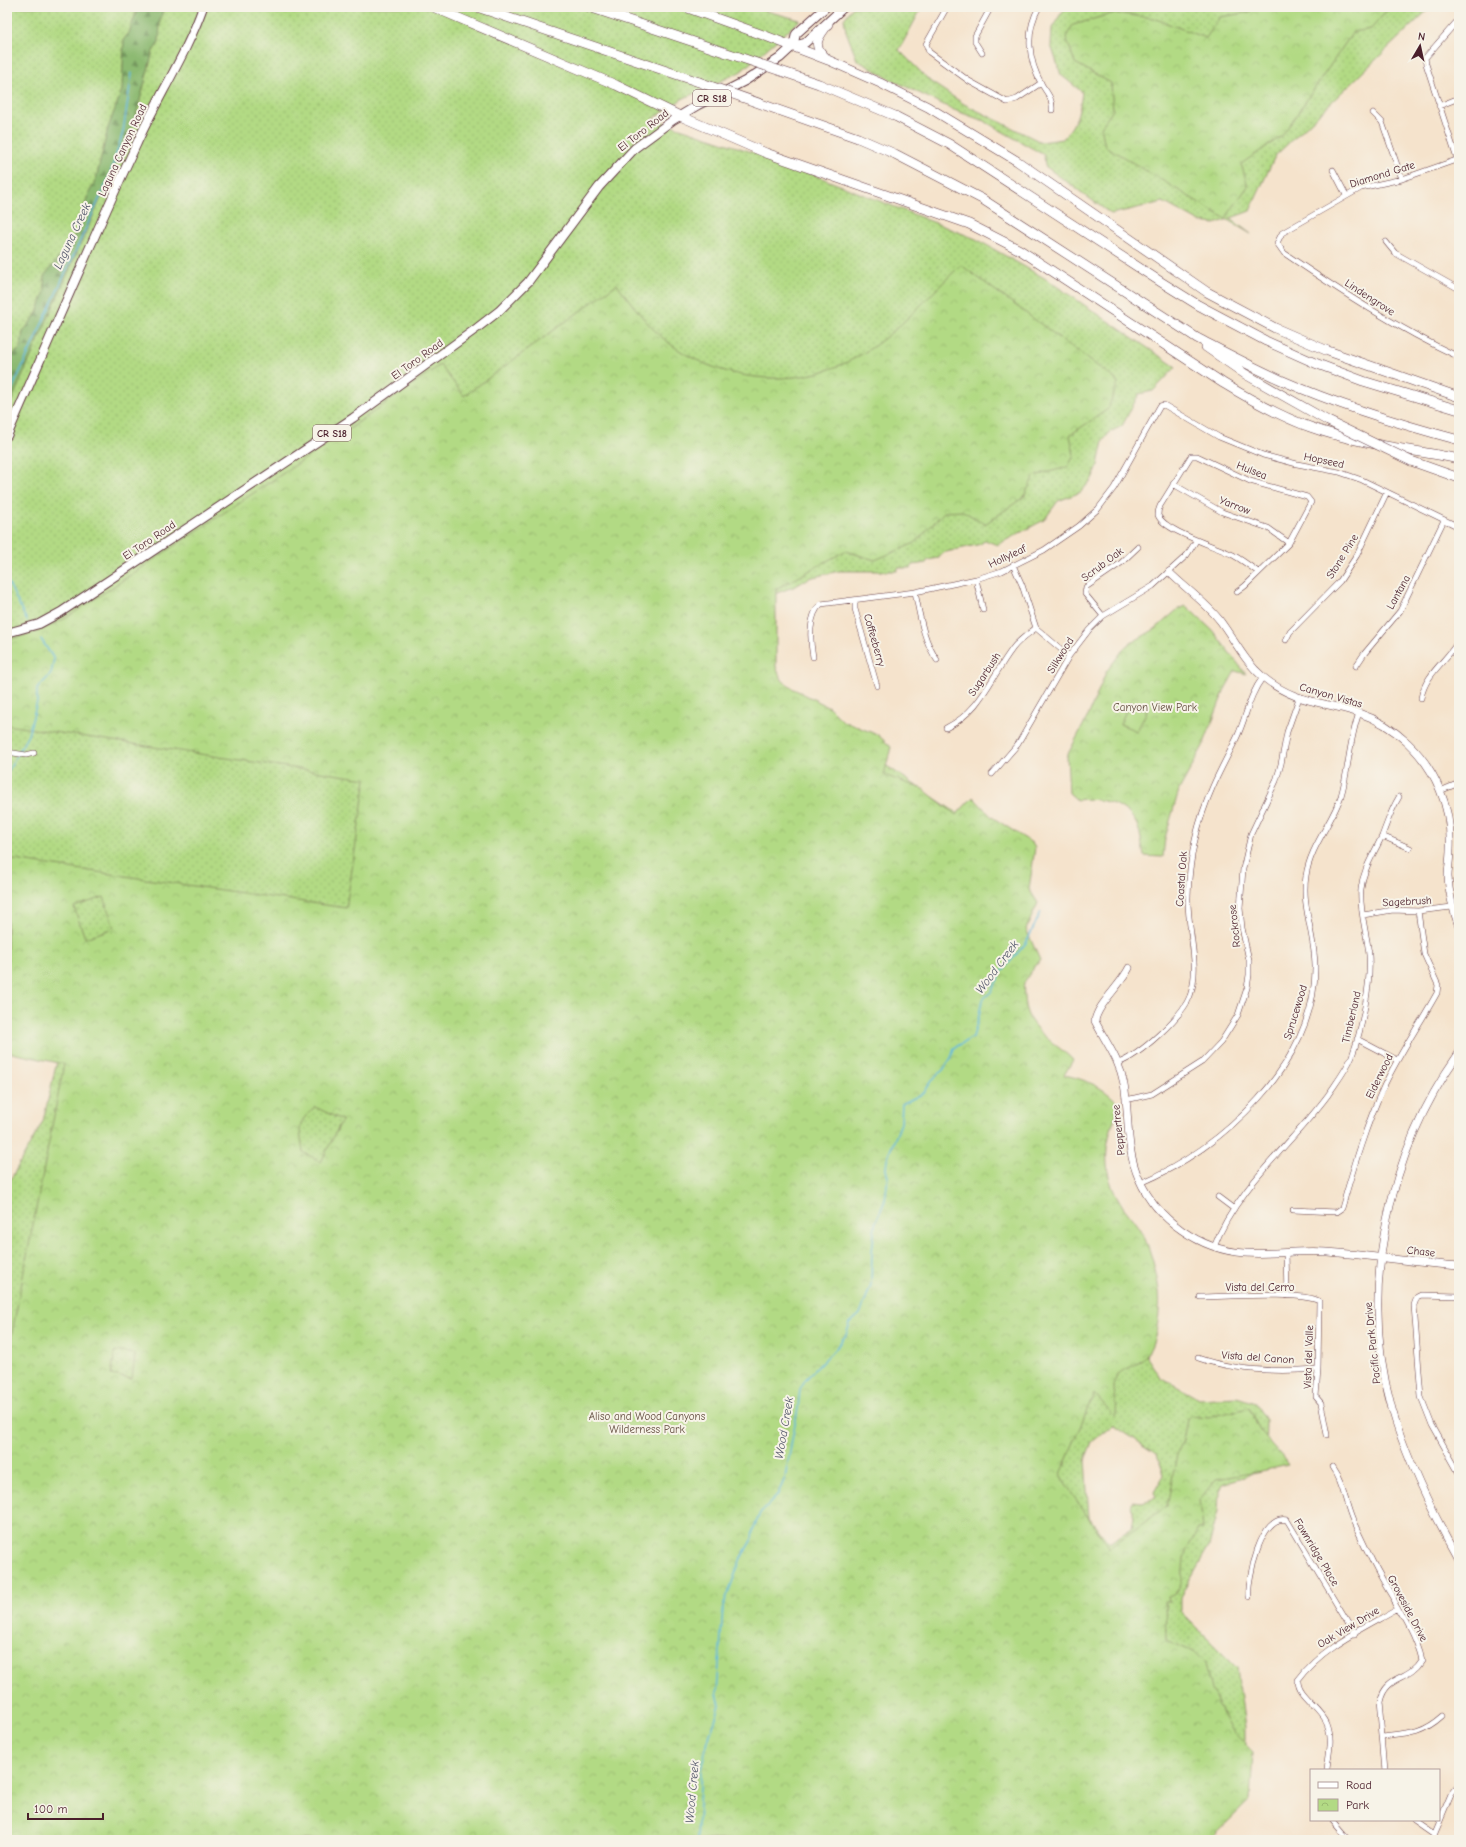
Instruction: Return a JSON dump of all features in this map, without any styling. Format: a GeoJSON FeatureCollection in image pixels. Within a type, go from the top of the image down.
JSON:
{"type":"FeatureCollection","features":[{"type":"Feature","properties":{"kind":"highway"},"geometry":{"type":"LineString","coordinates":[[433,7],[616,85],[680,116],[766,154],[985,231],[1026,254],[1223,383],[1251,400],[1283,416],[1310,427],[1346,437],[1459,459]]}},
{"type":"Feature","properties":{"kind":"highway"},"geometry":{"type":"LineString","coordinates":[[477,7],[699,82],[858,138],[908,160],[982,199],[1196,338],[1279,379],[1305,390],[1357,409],[1459,440]]}},
{"type":"Feature","properties":{"kind":"highway"},"geometry":{"type":"LineString","coordinates":[[589,7],[819,84],[894,116],[949,144],[1198,305],[1266,341],[1315,363],[1363,381],[1459,410]]}},
{"type":"Feature","properties":{"kind":"highway"},"geometry":{"type":"LineString","coordinates":[[685,7],[828,60],[880,83],[935,111],[1017,161],[1207,292],[1275,328],[1328,351],[1459,397]]}},
{"type":"Feature","properties":{"kind":"highway"},"geometry":{"type":"LineString","coordinates":[[828,24],[818,39],[817,47],[819,52],[828,60]]}},
{"type":"Feature","properties":{"kind":"highway"},"geometry":{"type":"LineString","coordinates":[[1196,338],[1214,354],[1245,374],[1328,421],[1411,461],[1459,478]]}},
{"type":"Feature","properties":{"kind":"main road","name":"Laguna Canyon Road"},"geometry":{"type":"LineString","coordinates":[[7,436],[127,163],[145,124],[189,41],[203,7]]}},
{"type":"Feature","properties":{"kind":"main road","name":"El Toro Road"},"geometry":{"type":"LineString","coordinates":[[793,46],[796,34],[826,7]]}},
{"type":"Feature","properties":{"kind":"main road","name":"El Toro Road"},"geometry":{"type":"LineString","coordinates":[[7,633],[39,624],[61,612],[353,418],[477,328],[499,311],[528,282],[599,187],[621,161],[644,140],[698,105],[745,81],[780,58],[793,46],[805,43],[828,24],[844,7]]}},
{"type":"Feature","properties":{"kind":"street"},"geometry":{"type":"LineString","coordinates":[[946,7],[926,44],[929,52],[940,61],[969,81],[1006,102],[1017,99],[1042,83]]}},
{"type":"Feature","properties":{"kind":"street"},"geometry":{"type":"LineString","coordinates":[[982,52],[975,42],[974,36],[991,7]]}},
{"type":"Feature","properties":{"kind":"street"},"geometry":{"type":"LineString","coordinates":[[1039,7],[1032,22],[1029,46],[1034,65],[1051,98],[1052,110]]}},
{"type":"Feature","properties":{"kind":"street"},"geometry":{"type":"LineString","coordinates":[[1458,159],[1439,106],[1425,58],[1459,20]]}},
{"type":"Feature","properties":{"kind":"street"},"geometry":{"type":"LineString","coordinates":[[1439,106],[1459,98]]}},
{"type":"Feature","properties":{"kind":"street"},"geometry":{"type":"LineString","coordinates":[[1373,113],[1382,122],[1402,179]]}},
{"type":"Feature","properties":{"kind":"street","name":"Diamond Gate"},"geometry":{"type":"LineString","coordinates":[[1278,243],[1282,233],[1346,195],[1361,188],[1402,179],[1458,159]]}},
{"type":"Feature","properties":{"kind":"street"},"geometry":{"type":"LineString","coordinates":[[1333,170],[1346,195]]}},
{"type":"Feature","properties":{"kind":"street"},"geometry":{"type":"LineString","coordinates":[[1386,242],[1395,253],[1459,289]]}},
{"type":"Feature","properties":{"kind":"street","name":"Lindengrove"},"geometry":{"type":"LineString","coordinates":[[1278,243],[1284,253],[1374,312],[1406,331],[1459,357]]}},
{"type":"Feature","properties":{"kind":"street","name":"Hollyleaf"},"geometry":{"type":"LineString","coordinates":[[813,657],[810,640],[817,608],[826,602],[855,600],[915,592],[976,579],[1002,571],[1044,550],[1079,526],[1098,509],[1114,488],[1160,406],[1167,406],[1185,416]]}},
{"type":"Feature","properties":{"kind":"street","name":"Hopseed"},"geometry":{"type":"LineString","coordinates":[[1185,416],[1219,437],[1263,455],[1297,464],[1339,472],[1388,492],[1459,527]]}},
{"type":"Feature","properties":{"kind":"street","name":"Hulsea"},"geometry":{"type":"LineString","coordinates":[[1173,484],[1187,460],[1191,456],[1197,456],[1233,474],[1277,490],[1307,497],[1311,502],[1289,543]]}},
{"type":"Feature","properties":{"kind":"street"},"geometry":{"type":"LineString","coordinates":[[1173,484],[1158,510],[1161,519],[1167,525],[1196,541],[1233,555],[1258,572]]}},
{"type":"Feature","properties":{"kind":"street","name":"Yarrow"},"geometry":{"type":"LineString","coordinates":[[1173,484],[1222,512],[1268,528],[1289,543]]}},
{"type":"Feature","properties":{"kind":"street","name":"Stone Pine"},"geometry":{"type":"LineString","coordinates":[[1286,640],[1290,632],[1340,581],[1357,555],[1388,492]]}},
{"type":"Feature","properties":{"kind":"street","name":"Lantana"},"geometry":{"type":"LineString","coordinates":[[1356,666],[1364,654],[1400,611],[1444,520]]}},
{"type":"Feature","properties":{"kind":"street","name":"Silkwood"},"geometry":{"type":"LineString","coordinates":[[992,774],[1018,744],[1069,656],[1089,630],[1103,616],[1153,586],[1187,555],[1196,541]]}},
{"type":"Feature","properties":{"kind":"street"},"geometry":{"type":"LineString","coordinates":[[1237,592],[1289,543]]}},
{"type":"Feature","properties":{"kind":"street","name":"Scrub Oak"},"geometry":{"type":"LineString","coordinates":[[1103,616],[1085,594],[1084,590],[1086,587],[1121,563],[1138,547]]}},
{"type":"Feature","properties":{"kind":"street"},"geometry":{"type":"LineString","coordinates":[[1013,565],[1036,628],[1069,656]]}},
{"type":"Feature","properties":{"kind":"street","name":"Canyon Vistas"},"geometry":{"type":"LineString","coordinates":[[1169,572],[1221,621],[1244,657],[1263,677],[1282,690],[1299,698],[1358,713],[1385,726],[1409,744],[1432,774],[1440,791],[1448,819],[1450,833],[1448,875],[1452,907],[1459,927]]}},
{"type":"Feature","properties":{"kind":"street"},"geometry":{"type":"LineString","coordinates":[[976,579],[983,610]]}},
{"type":"Feature","properties":{"kind":"street"},"geometry":{"type":"LineString","coordinates":[[915,592],[921,625],[930,650],[937,660]]}},
{"type":"Feature","properties":{"kind":"street","name":"Coffeeberry"},"geometry":{"type":"LineString","coordinates":[[855,600],[856,609],[877,686]]}},
{"type":"Feature","properties":{"kind":"street","name":"Sugarbush"},"geometry":{"type":"LineString","coordinates":[[946,728],[960,721],[968,714],[1014,647],[1036,628]]}},
{"type":"Feature","properties":{"kind":"street"},"geometry":{"type":"LineString","coordinates":[[1420,698],[1422,688],[1429,677],[1453,650],[1459,640]]}},
{"type":"Feature","properties":{"kind":"street","name":"Coastal Oak"},"geometry":{"type":"LineString","coordinates":[[1118,1063],[1140,1053],[1182,1009],[1189,997],[1194,983],[1195,968],[1189,926],[1188,901],[1190,862],[1193,844],[1208,798],[1238,736],[1250,697],[1263,677]]}},
{"type":"Feature","properties":{"kind":"street","name":"Rockrose"},"geometry":{"type":"LineString","coordinates":[[1126,1100],[1152,1094],[1202,1062],[1221,1042],[1238,1015],[1247,988],[1249,975],[1249,960],[1242,928],[1240,908],[1243,869],[1251,834],[1276,781],[1282,764],[1287,732],[1299,698]]}},
{"type":"Feature","properties":{"kind":"street","name":"Sprucewood"},"geometry":{"type":"LineString","coordinates":[[1141,1183],[1184,1162],[1221,1136],[1242,1116],[1282,1069],[1298,1041],[1308,1011],[1314,986],[1316,968],[1304,888],[1306,874],[1311,856],[1341,796],[1349,745],[1358,713]]}},
{"type":"Feature","properties":{"kind":"street"},"geometry":{"type":"LineString","coordinates":[[7,752],[26,755],[34,753]]}},
{"type":"Feature","properties":{"kind":"street"},"geometry":{"type":"LineString","coordinates":[[1440,791],[1459,783]]}},
{"type":"Feature","properties":{"kind":"street","name":"Timberland"},"geometry":{"type":"LineString","coordinates":[[1214,1247],[1224,1225],[1244,1194],[1326,1098],[1352,1057],[1369,979],[1369,956],[1360,901],[1364,873],[1382,836],[1392,809],[1399,797]]}},
{"type":"Feature","properties":{"kind":"street"},"geometry":{"type":"LineString","coordinates":[[1382,836],[1410,848]]}},
{"type":"Feature","properties":{"kind":"street","name":"Sagebrush"},"geometry":{"type":"LineString","coordinates":[[1363,915],[1393,910],[1418,911],[1452,907]]}},
{"type":"Feature","properties":{"kind":"street","name":"Elderwood"},"geometry":{"type":"LineString","coordinates":[[1292,1210],[1336,1212],[1342,1208],[1365,1130],[1397,1060],[1437,993],[1438,985],[1424,954],[1418,911]]}},
{"type":"Feature","properties":{"kind":"street","name":"Peppertree"},"geometry":{"type":"LineString","coordinates":[[1129,968],[1124,979],[1096,1013],[1095,1021],[1118,1063],[1126,1100],[1129,1145],[1132,1162],[1141,1183],[1162,1214],[1188,1234],[1214,1247],[1246,1253],[1327,1252],[1380,1258]]}},
{"type":"Feature","properties":{"kind":"street"},"geometry":{"type":"LineString","coordinates":[[1356,1039],[1397,1060]]}},
{"type":"Feature","properties":{"kind":"street","name":"Pacific Park Drive"},"geometry":{"type":"LineString","coordinates":[[1459,1053],[1430,1100],[1412,1139],[1395,1191],[1380,1258],[1378,1317],[1382,1356],[1392,1409],[1418,1481],[1459,1560]]}},
{"type":"Feature","properties":{"kind":"street"},"geometry":{"type":"LineString","coordinates":[[1218,1197],[1234,1209]]}},
{"type":"Feature","properties":{"kind":"street"},"geometry":{"type":"LineString","coordinates":[[1286,1252],[1287,1296]]}},
{"type":"Feature","properties":{"kind":"street","name":"Chase"},"geometry":{"type":"LineString","coordinates":[[1380,1258],[1459,1266]]}},
{"type":"Feature","properties":{"kind":"street"},"geometry":{"type":"LineString","coordinates":[[1459,1296],[1421,1295],[1417,1296],[1414,1305],[1421,1397],[1432,1425],[1459,1473]]}},
{"type":"Feature","properties":{"kind":"street","name":"Vista del Cerro"},"geometry":{"type":"LineString","coordinates":[[1200,1297],[1287,1296],[1319,1301]]}},
{"type":"Feature","properties":{"kind":"street","name":"Vista del Valle"},"geometry":{"type":"LineString","coordinates":[[1319,1301],[1316,1396],[1321,1403],[1328,1435]]}},
{"type":"Feature","properties":{"kind":"street","name":"Vista del Canon"},"geometry":{"type":"LineString","coordinates":[[1198,1358],[1216,1364],[1272,1370],[1318,1369]]}},
{"type":"Feature","properties":{"kind":"street","name":"Groveside Drive"},"geometry":{"type":"LineString","coordinates":[[1332,1467],[1340,1478],[1355,1525],[1380,1575],[1400,1608],[1420,1650],[1422,1660],[1417,1668],[1387,1685],[1381,1692],[1379,1702],[1385,1769]]}},
{"type":"Feature","properties":{"kind":"street","name":"Fawnridge Place"},"geometry":{"type":"LineString","coordinates":[[1249,1597],[1248,1588],[1259,1545],[1272,1524],[1277,1520],[1287,1520],[1355,1634]]}},
{"type":"Feature","properties":{"kind":"street","name":"Oak View Drive"},"geometry":{"type":"LineString","coordinates":[[1327,1769],[1330,1735],[1327,1724],[1320,1711],[1300,1689],[1298,1680],[1323,1653],[1400,1608]]}},
{"type":"Feature","properties":{"kind":"street"},"geometry":{"type":"LineString","coordinates":[[1383,1737],[1416,1733],[1433,1725],[1442,1716]]}},
{"type":"Feature","properties":{"kind":"street"},"geometry":{"type":"LineString","coordinates":[[1440,1820],[1451,1795],[1459,1785]]}},
{"type":"Feature","properties":{"kind":"street"},"geometry":{"type":"LineString","coordinates":[[1332,1821],[1348,1840]]}},
{"type":"Feature","properties":{"kind":"street"},"geometry":{"type":"LineString","coordinates":[[1415,1821],[1434,1834]]}},
{"type":"Feature","properties":{"kind":"street"},"geometry":{"type":"LineString","coordinates":[[1432,1840],[1440,1821]]}},
{"type":"Feature","properties":{"kind":"green space","name":"Aliso and Wood Canyons Wilderness Park"},"geometry":{"type":"Polygon","coordinates":[[[7,7],[752,7],[800,20],[740,72],[682,99],[653,119],[776,160],[976,239],[1046,279],[1176,367],[1153,391],[1139,394],[1122,426],[1110,432],[1103,441],[1098,465],[1092,479],[1081,492],[1058,501],[1044,520],[997,545],[985,540],[981,544],[942,553],[939,558],[928,560],[926,563],[913,565],[911,568],[898,568],[897,571],[839,571],[809,578],[796,586],[774,594],[771,678],[793,703],[1015,852],[1021,1017],[1100,1146],[1133,1336],[1160,1377],[1199,1399],[1237,1397],[1255,1403],[1266,1420],[1265,1460],[1245,1478],[1222,1484],[1219,1491],[1218,1511],[1209,1546],[1180,1597],[1180,1611],[1237,1668],[1245,1728],[1245,1798],[1201,1840],[7,1840],[7,1186],[43,1121],[58,1057],[7,1030],[7,7]],[[1113,1425],[1092,1442],[1085,1460],[1089,1517],[1109,1543],[1132,1528],[1134,1516],[1130,1505],[1132,1501],[1142,1502],[1156,1498],[1154,1492],[1164,1475],[1157,1454],[1113,1425]]]}},
{"type":"Feature","properties":{"kind":"green space"},"geometry":{"type":"Polygon","coordinates":[[[138,7],[164,7],[160,20],[159,43],[153,51],[134,123],[7,411],[7,373],[11,370],[8,358],[20,349],[23,332],[37,313],[45,291],[44,276],[72,242],[89,193],[96,179],[108,128],[122,90],[124,39],[129,33],[138,7]]]}},
{"type":"Feature","properties":{"kind":"green space"},"geometry":{"type":"Polygon","coordinates":[[[853,7],[922,7],[899,50],[931,82],[964,104],[1041,142],[1063,139],[1077,117],[1080,107],[1082,92],[1061,75],[1051,45],[1052,28],[1062,12],[1068,7],[1431,7],[1275,156],[1250,211],[1215,224],[1200,222],[1163,202],[1111,214],[1045,166],[1044,155],[984,121],[954,110],[888,78],[857,60],[846,31],[844,19],[853,7]]]}},
{"type":"Feature","properties":{"kind":"green space"},"geometry":{"type":"Polygon","coordinates":[[[1253,7],[1390,7],[1371,29],[1353,32],[1282,136],[1241,164],[1248,186],[1227,216],[1251,234],[1105,146],[1101,127],[1113,110],[1111,83],[1075,63],[1066,37],[1073,25],[1114,13],[1153,18],[1206,38],[1220,17],[1250,12],[1253,7]]]}},
{"type":"Feature","properties":{"kind":"green space","name":"Aliso and Wood Canyons Wilderness Park"},"geometry":{"type":"Polygon","coordinates":[[[961,265],[1115,379],[1118,383],[1108,409],[1070,435],[1074,455],[1068,467],[1034,476],[1024,497],[985,524],[963,511],[944,512],[915,543],[875,560],[845,551],[776,589],[776,667],[781,679],[790,687],[829,707],[843,721],[878,735],[891,747],[884,775],[923,789],[956,815],[973,797],[992,817],[1032,843],[1035,848],[1029,889],[1038,903],[1026,929],[1040,960],[1024,984],[1026,1008],[1034,1026],[1073,1060],[1064,1075],[1094,1084],[1107,1092],[1118,1103],[1121,1102],[1112,1125],[1108,1142],[1108,1172],[1112,1188],[1119,1202],[1136,1223],[1148,1246],[1157,1277],[1159,1291],[1157,1329],[1150,1349],[1140,1362],[1121,1372],[1114,1383],[1116,1407],[1115,1417],[1094,1393],[1060,1476],[1109,1548],[1167,1506],[1177,1454],[1183,1440],[1187,1419],[1191,1415],[1208,1417],[1249,1408],[1260,1431],[1288,1465],[1216,1479],[1200,1499],[1203,1529],[1198,1529],[1188,1547],[1184,1558],[1182,1580],[1178,1590],[1174,1594],[1168,1596],[1169,1601],[1165,1601],[1166,1640],[1193,1652],[1205,1664],[1211,1690],[1231,1730],[1253,1752],[1250,1800],[1209,1840],[7,1840],[7,1359],[64,1064],[7,1052],[7,859],[346,908],[366,779],[7,725],[7,640],[37,632],[66,618],[339,436],[440,365],[464,396],[617,284],[641,315],[661,337],[691,357],[714,368],[739,374],[764,378],[790,377],[815,373],[839,366],[876,345],[914,312],[961,265]],[[104,897],[74,907],[85,938],[114,928],[104,897]],[[315,1107],[304,1118],[300,1127],[303,1152],[321,1162],[342,1120],[315,1107]],[[115,1351],[111,1375],[132,1379],[135,1354],[115,1351]]]}},
{"type":"Feature","properties":{"kind":"green space","name":"Canyon View Park"},"geometry":{"type":"Polygon","coordinates":[[[1186,606],[1212,630],[1246,674],[1235,671],[1224,691],[1203,746],[1179,790],[1165,838],[1163,857],[1144,856],[1137,825],[1126,811],[1111,803],[1103,801],[1085,799],[1077,800],[1069,793],[1067,756],[1089,714],[1106,672],[1126,646],[1155,629],[1177,610],[1186,606]]]}},
{"type":"Feature","properties":{"kind":"green space"},"geometry":{"type":"Polygon","coordinates":[[[1130,702],[1147,711],[1137,731],[1120,724],[1130,702]]]}},
{"type":"Feature","properties":{"kind":"waterway","name":"Laguna Creek"},"geometry":{"type":"LineString","coordinates":[[7,400],[109,178],[123,132],[132,73]]}},
{"type":"Feature","properties":{"kind":"waterway","name":"Laguna Creek"},"geometry":{"type":"LineString","coordinates":[[7,580],[27,621]]}},
{"type":"Feature","properties":{"kind":"waterway","name":"Laguna Creek"},"geometry":{"type":"LineString","coordinates":[[7,773],[28,735],[37,702],[37,689],[51,674],[54,659],[41,639]]}},
{"type":"Feature","properties":{"kind":"waterway","name":"Wood Creek"},"geometry":{"type":"LineString","coordinates":[[697,1840],[701,1769],[708,1740],[720,1706],[717,1693],[723,1607],[741,1558],[752,1539],[753,1531],[760,1513],[777,1496],[785,1478],[800,1389],[805,1380],[836,1348],[846,1335],[850,1323],[860,1314],[871,1285],[875,1224],[885,1200],[888,1177],[886,1168],[887,1159],[901,1123],[902,1104],[924,1093],[932,1080],[943,1070],[951,1058],[954,1048],[973,1037],[982,1000],[991,992],[1003,970],[1026,943],[1041,912]]}}]}
